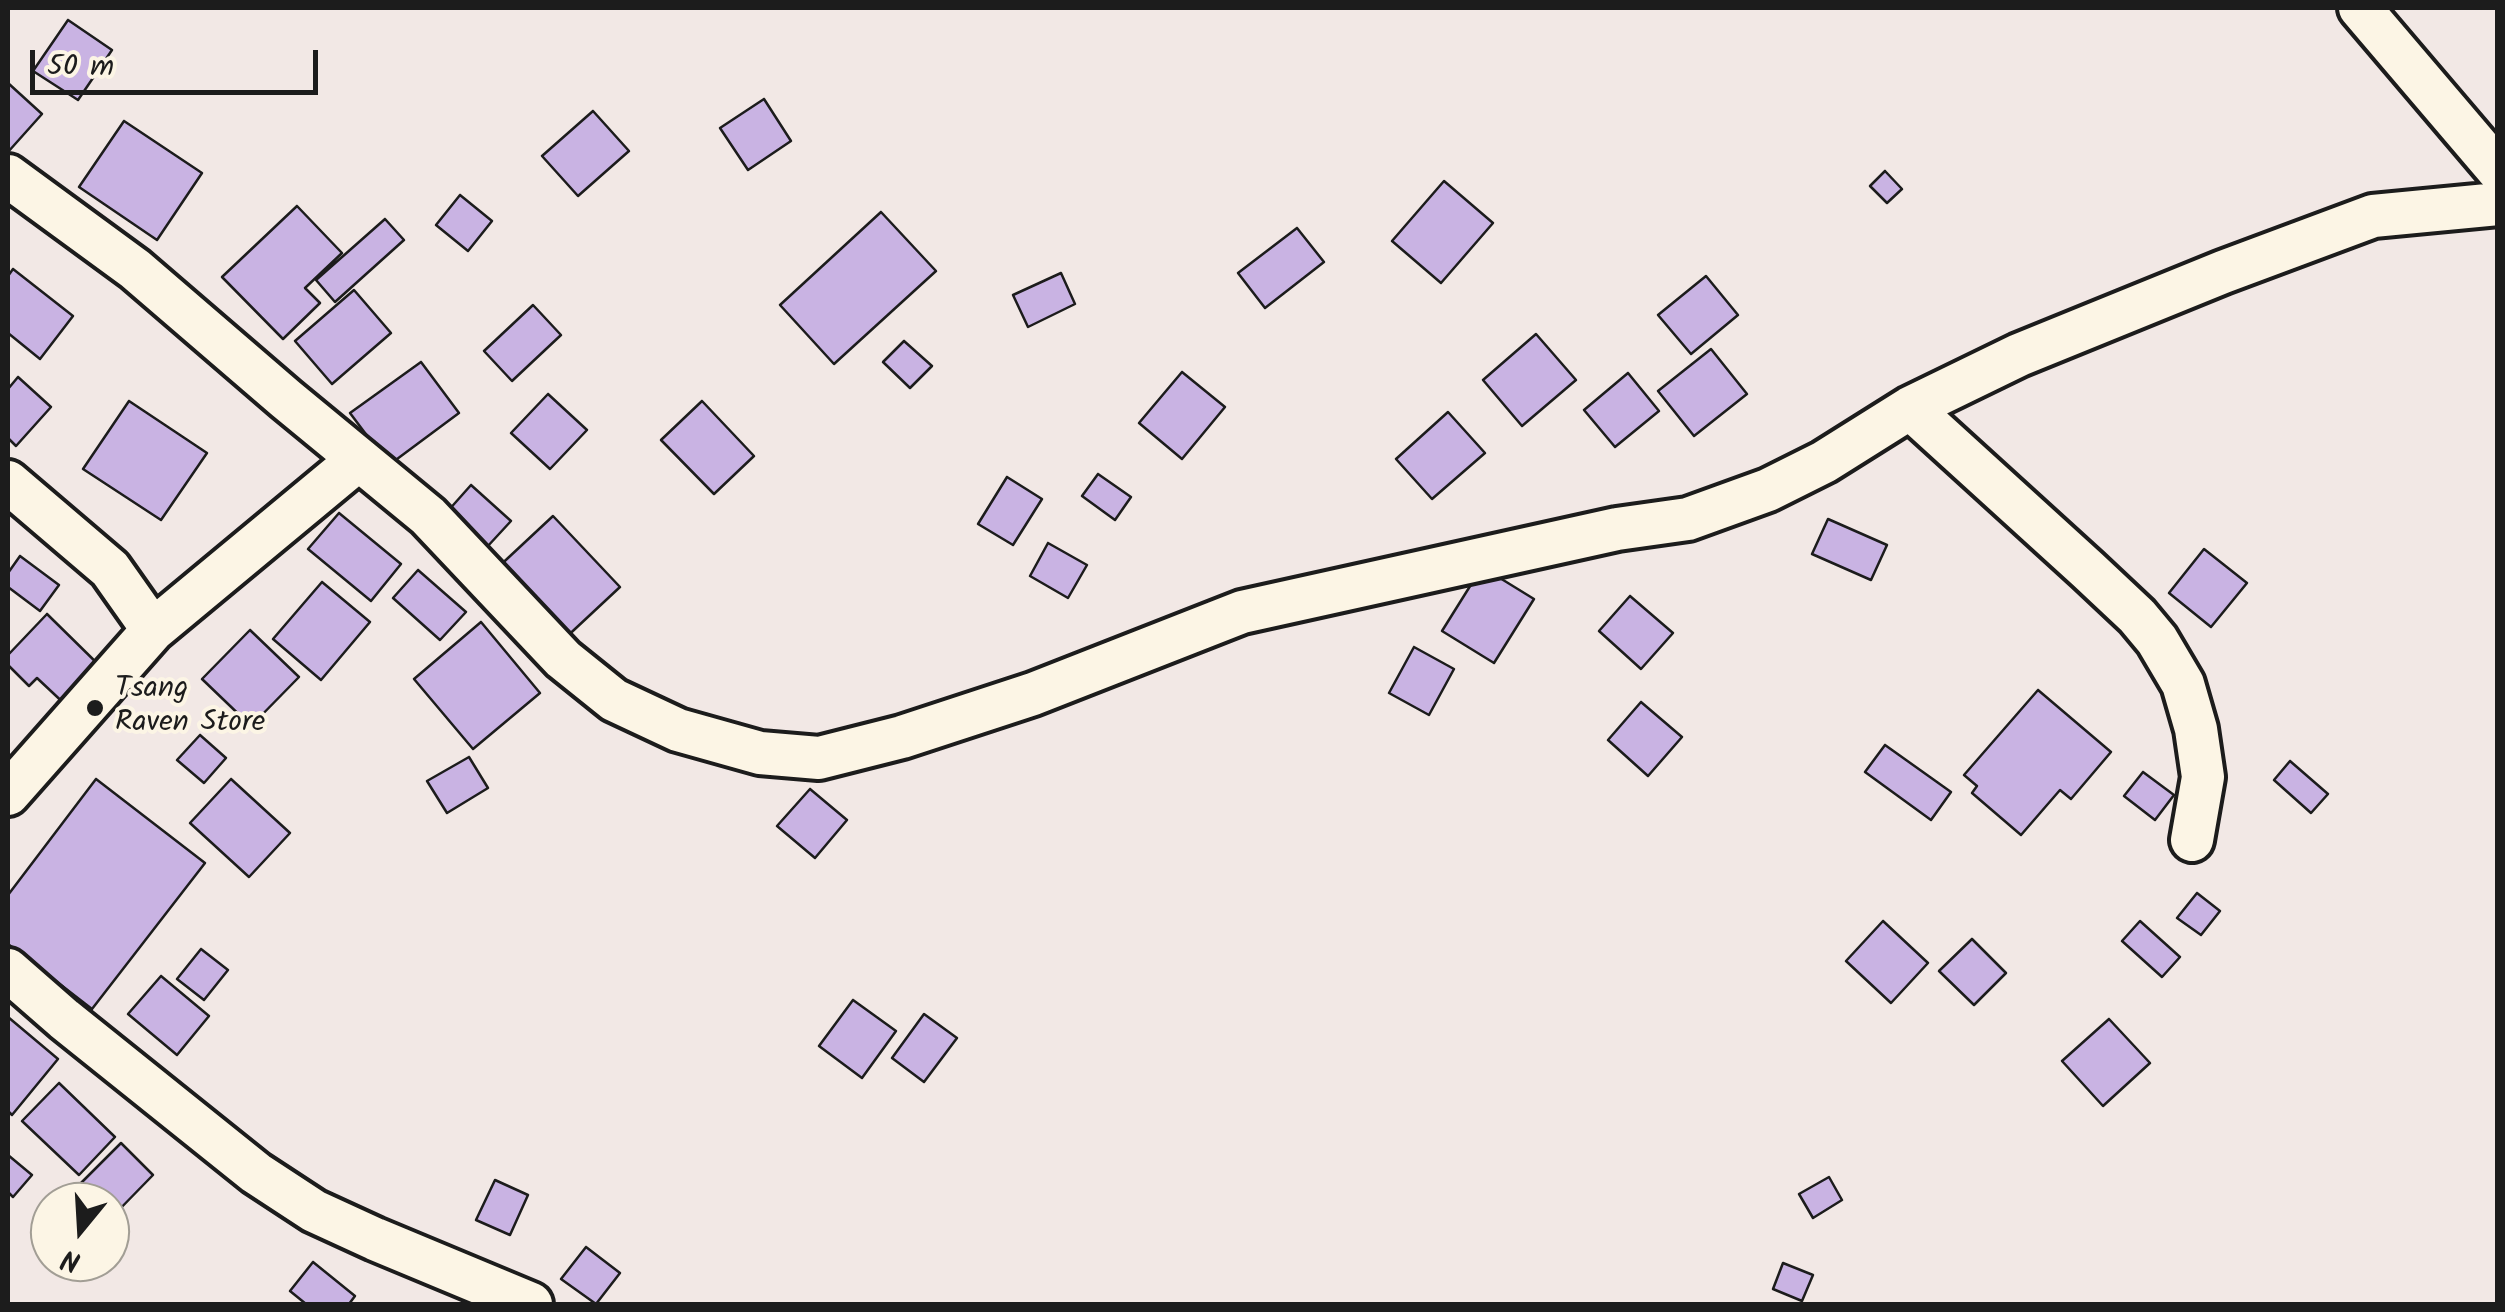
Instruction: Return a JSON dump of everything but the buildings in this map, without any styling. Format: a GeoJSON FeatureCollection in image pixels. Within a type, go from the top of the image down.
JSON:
{"type":"FeatureCollection","features":[{"type":"Feature","properties":{"kind":"street"},"geometry":{"type":"LineString","coordinates":[[2360,8],[2498,170]]}},
{"type":"Feature","properties":{"kind":"street"},"geometry":{"type":"LineString","coordinates":[[8,176],[135,270],[428,516],[563,659],[614,700],[678,730],[760,753],[819,758],[902,737],[1033,694],[1242,612],[1600,532],[1688,519],[1768,490],[1824,462],[1910,408],[2019,355],[2223,272],[2373,216],[2498,204]]}},
{"type":"Feature","properties":{"kind":"street"},"geometry":{"type":"LineString","coordinates":[[1910,408],[2125,605],[2157,640],[2183,684],[2196,729],[2202,777],[2192,840]]}},
{"type":"Feature","properties":{"kind":"street"},"geometry":{"type":"LineString","coordinates":[[8,794],[153,630],[359,459]]}},
{"type":"Feature","properties":{"kind":"street"},"geometry":{"type":"LineString","coordinates":[[8,482],[110,570],[153,630]]}},
{"type":"Feature","properties":{"kind":"street"},"geometry":{"type":"LineString","coordinates":[[8,970],[256,1173],[314,1210],[374,1239],[531,1304]]}},
{"type":"Feature","properties":{"kind":"place","name":"Tsang Raven Store"},"geometry":{"type":"Point","coordinates":[95,708]}}]}
